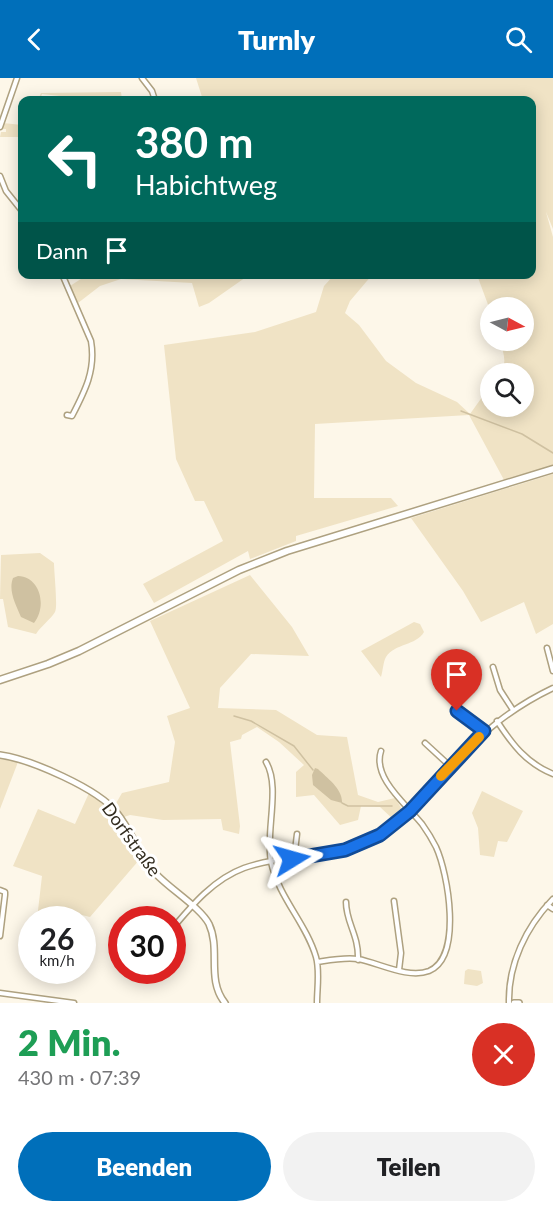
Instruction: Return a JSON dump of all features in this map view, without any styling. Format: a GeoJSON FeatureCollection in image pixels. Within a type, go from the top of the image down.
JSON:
{"type":"FeatureCollection","features":[{"type":"Feature","properties":{"kind":"main road"},"geometry":{"type":"LineString","coordinates":[[0,680],[78,651],[239,570],[287,551],[553,469]]}},
{"type":"Feature","properties":{"kind":"street"},"geometry":{"type":"LineString","coordinates":[[0,127],[17,78]]}},
{"type":"Feature","properties":{"kind":"street"},"geometry":{"type":"LineString","coordinates":[[142,78],[154,96]]}},
{"type":"Feature","properties":{"kind":"street"},"geometry":{"type":"LineString","coordinates":[[0,176],[6,190],[18,206]]}},
{"type":"Feature","properties":{"kind":"street"},"geometry":{"type":"LineString","coordinates":[[64,279],[91,340],[93,352],[92,366],[85,391],[72,416],[67,416]]}},
{"type":"Feature","properties":{"kind":"street"},"geometry":{"type":"LineString","coordinates":[[547,648],[553,671]]}},
{"type":"Feature","properties":{"kind":"street"},"geometry":{"type":"LineString","coordinates":[[493,668],[500,690],[513,710]]}},
{"type":"Feature","properties":{"kind":"street"},"geometry":{"type":"LineString","coordinates":[[186,913],[219,881],[244,868],[342,851],[380,835],[410,811],[484,731],[513,710],[553,688]]}},
{"type":"Feature","properties":{"kind":"street"},"geometry":{"type":"LineString","coordinates":[[457,711],[484,731]]}},
{"type":"Feature","properties":{"kind":"street"},"geometry":{"type":"LineString","coordinates":[[497,721],[514,747],[524,757],[539,768],[553,774]]}},
{"type":"Feature","properties":{"kind":"street"},"geometry":{"type":"LineString","coordinates":[[424,743],[450,766]]}},
{"type":"Feature","properties":{"kind":"street"},"geometry":{"type":"LineString","coordinates":[[317,962],[358,960],[418,973],[435,968],[444,956],[449,937],[447,888],[439,855],[422,824],[400,801],[383,772],[380,763],[381,751]]}},
{"type":"Feature","properties":{"kind":"street","name":"Dorfstraße"},"geometry":{"type":"LineString","coordinates":[[0,755],[27,762],[83,787],[107,801],[152,869],[203,916],[212,931],[214,981],[225,1003]]}},
{"type":"Feature","properties":{"kind":"street"},"geometry":{"type":"LineString","coordinates":[[266,762],[272,776],[269,847],[271,862],[280,890],[307,934],[317,962],[317,1003]]}},
{"type":"Feature","properties":{"kind":"street"},"geometry":{"type":"LineString","coordinates":[[294,859],[297,834]]}},
{"type":"Feature","properties":{"kind":"street"},"geometry":{"type":"LineString","coordinates":[[0,890],[5,892],[5,895],[0,936]]}},
{"type":"Feature","properties":{"kind":"street"},"geometry":{"type":"LineString","coordinates":[[509,1003],[512,972],[519,949],[553,899]]}},
{"type":"Feature","properties":{"kind":"street"},"geometry":{"type":"LineString","coordinates":[[394,901],[401,953],[399,970]]}},
{"type":"Feature","properties":{"kind":"street"},"geometry":{"type":"LineString","coordinates":[[346,902],[346,911],[358,944],[358,960]]}},
{"type":"Feature","properties":{"kind":"street"},"geometry":{"type":"LineString","coordinates":[[547,905],[553,909]]}},
{"type":"Feature","properties":{"kind":"street"},"geometry":{"type":"LineString","coordinates":[[0,993],[74,1003]]}},
{"type":"Feature","properties":{"kind":"shaded area"},"geometry":{"type":"Polygon","coordinates":[[[196,78],[553,78],[553,229],[546,212],[553,237],[553,465],[504,480],[469,415],[315,424],[314,498],[391,498],[398,506],[296,536],[296,541],[250,559],[248,551],[154,603],[143,584],[223,541],[204,501],[195,501],[176,459],[164,345],[255,332],[316,312],[324,286],[330,279],[369,279],[350,301],[345,313],[359,325],[386,361],[416,383],[457,402],[470,414],[480,400],[480,417],[534,417],[534,363],[504,363],[502,351],[534,351],[534,297],[485,297],[478,279],[536,279],[536,96],[202,96],[196,78]]]}},
{"type":"Feature","properties":{"kind":"shaded area"},"geometry":{"type":"Polygon","coordinates":[[[121,92],[122,96],[42,94],[40,96],[41,93],[121,92]]]}},
{"type":"Feature","properties":{"kind":"shaded area"},"geometry":{"type":"Polygon","coordinates":[[[3,123],[18,125],[18,137],[0,137],[1,132],[6,132],[6,129],[2,129],[3,123]]]}},
{"type":"Feature","properties":{"kind":"shaded area"},"geometry":{"type":"Polygon","coordinates":[[[81,279],[121,279],[100,286],[78,303],[70,286],[81,279]]]}},
{"type":"Feature","properties":{"kind":"shaded area"},"geometry":{"type":"Polygon","coordinates":[[[121,279],[243,279],[209,303],[199,307],[192,283],[121,279]]]}},
{"type":"Feature","properties":{"kind":"shaded area"},"geometry":{"type":"Polygon","coordinates":[[[553,474],[553,624],[536,634],[524,602],[481,622],[463,591],[411,518],[553,474]]]}},
{"type":"Feature","properties":{"kind":"shaded area"},"geometry":{"type":"Polygon","coordinates":[[[40,553],[54,563],[56,604],[55,612],[36,634],[8,627],[3,599],[0,599],[1,555],[40,553]]]}},
{"type":"Feature","properties":{"kind":"shaded area"},"geometry":{"type":"Polygon","coordinates":[[[250,575],[292,627],[309,656],[251,654],[220,688],[218,708],[276,710],[317,735],[347,737],[358,795],[378,802],[395,798],[403,811],[395,821],[380,807],[361,806],[358,820],[340,825],[314,795],[296,797],[296,772],[304,765],[279,742],[257,727],[242,735],[241,739],[230,742],[239,834],[223,830],[221,819],[163,820],[130,815],[124,817],[115,805],[122,793],[169,782],[175,742],[167,716],[190,708],[150,621],[250,575]]]}},
{"type":"Feature","properties":{"kind":"shaded area"},"geometry":{"type":"Polygon","coordinates":[[[18,576],[32,582],[40,594],[40,609],[34,623],[21,617],[13,598],[11,588],[13,578],[18,576]]]}},
{"type":"Feature","properties":{"kind":"shaded area"},"geometry":{"type":"Polygon","coordinates":[[[414,622],[420,624],[424,632],[416,640],[390,652],[385,659],[381,677],[361,651],[414,622]]]}},
{"type":"Feature","properties":{"kind":"shaded area"},"geometry":{"type":"Polygon","coordinates":[[[0,759],[18,762],[0,809],[0,759]]]}},
{"type":"Feature","properties":{"kind":"shaded area"},"geometry":{"type":"Polygon","coordinates":[[[315,768],[337,788],[342,803],[331,800],[313,785],[312,775],[315,768]]]}},
{"type":"Feature","properties":{"kind":"shaded area"},"geometry":{"type":"Polygon","coordinates":[[[482,791],[523,811],[507,842],[498,841],[494,857],[480,855],[478,828],[472,813],[482,791]]]}},
{"type":"Feature","properties":{"kind":"shaded area"},"geometry":{"type":"Polygon","coordinates":[[[89,793],[111,811],[140,859],[96,910],[96,906],[39,906],[42,876],[13,866],[38,809],[75,824],[89,793]]]}},
{"type":"Feature","properties":{"kind":"shaded area"},"geometry":{"type":"Polygon","coordinates":[[[468,969],[481,971],[483,983],[477,986],[464,984],[465,971],[468,969]]]}},
{"type":"Feature","properties":{"kind":"waterway"},"geometry":{"type":"LineString","coordinates":[[461,411],[522,434],[553,453]]}},
{"type":"Feature","properties":{"kind":"waterway"},"geometry":{"type":"LineString","coordinates":[[234,716],[251,721],[294,746],[313,770]]}},
{"type":"Feature","properties":{"kind":"waterway"},"geometry":{"type":"LineString","coordinates":[[342,803],[348,806],[392,806]]}},
{"type":"Feature","properties":{"kind":"slow traffic"},"geometry":{"type":"LineString","coordinates":[[441,776],[479,737]]}},
{"type":"Feature","properties":{"kind":"route"},"geometry":{"type":"LineString","coordinates":[[292,859],[317,856],[357,846],[380,835],[410,811],[484,731],[457,711]]}}]}
